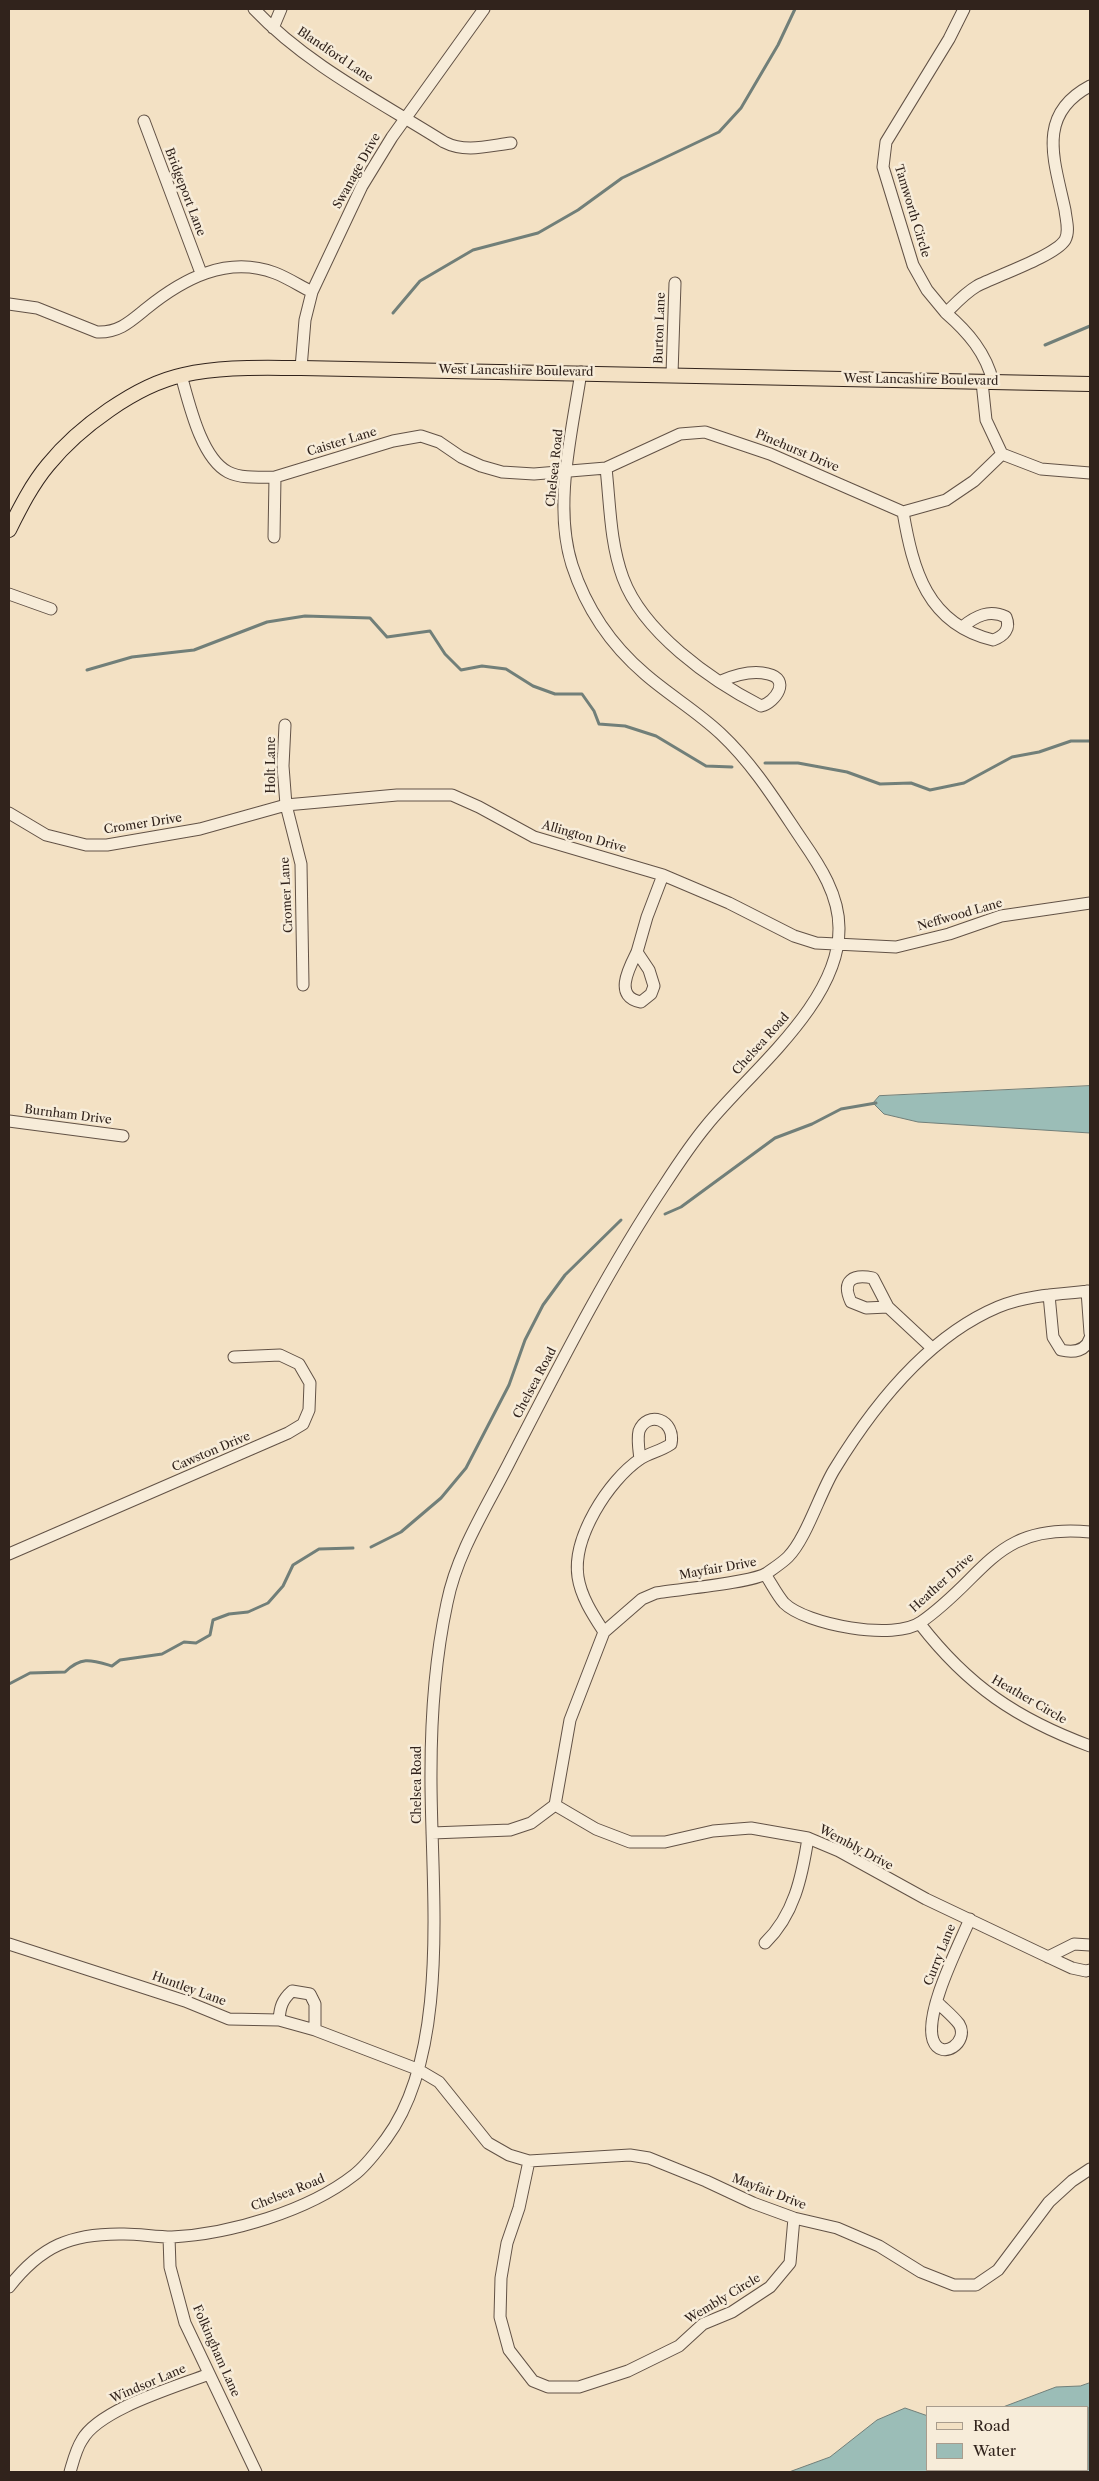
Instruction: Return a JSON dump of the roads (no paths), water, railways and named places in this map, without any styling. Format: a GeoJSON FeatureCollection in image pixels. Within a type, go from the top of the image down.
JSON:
{"type":"FeatureCollection","features":[{"type":"Feature","properties":{"kind":"main road","name":"West Lancashire Boulevard"},"geometry":{"type":"LineString","coordinates":[[9,530],[35,482],[47,465],[67,444],[110,409],[150,387],[181,375],[232,368],[581,372],[1090,384]]}},
{"type":"Feature","properties":{"kind":"street","name":"Blandford Lane"},"geometry":{"type":"LineString","coordinates":[[254,9],[272,28],[305,54],[454,147],[468,149],[510,143]]}},
{"type":"Feature","properties":{"kind":"street"},"geometry":{"type":"LineString","coordinates":[[272,28],[281,9]]}},
{"type":"Feature","properties":{"kind":"street","name":"Swanage Drive"},"geometry":{"type":"LineString","coordinates":[[301,368],[304,320],[312,292],[362,186],[405,118],[484,9]]}},
{"type":"Feature","properties":{"kind":"street","name":"Tamworth Circle"},"geometry":{"type":"LineString","coordinates":[[964,9],[949,39],[886,142],[883,154],[883,167],[913,265],[927,290],[946,313],[973,339],[990,373],[987,382],[986,420],[1002,454]]}},
{"type":"Feature","properties":{"kind":"street"},"geometry":{"type":"LineString","coordinates":[[946,313],[963,295],[977,286],[1052,251],[1065,240],[1067,224],[1051,137],[1054,122],[1060,114],[1077,96],[1090,86]]}},
{"type":"Feature","properties":{"kind":"street","name":"Bridgeport Lane"},"geometry":{"type":"LineString","coordinates":[[144,121],[201,273]]}},
{"type":"Feature","properties":{"kind":"street"},"geometry":{"type":"LineString","coordinates":[[9,304],[37,308],[97,332],[106,332],[127,324],[173,288],[201,273],[236,266],[256,268],[275,273],[312,292]]}},
{"type":"Feature","properties":{"kind":"street","name":"Burton Lane"},"geometry":{"type":"LineString","coordinates":[[672,374],[675,283]]}},
{"type":"Feature","properties":{"kind":"street","name":"Chelsea Road"},"geometry":{"type":"LineString","coordinates":[[9,2287],[38,2254],[70,2240],[122,2234],[169,2237],[224,2230],[266,2218],[334,2190],[359,2171],[396,2125],[406,2105],[424,2044],[430,1995],[435,1911],[431,1770],[436,1663],[448,1594],[471,1536],[568,1350],[631,1237],[704,1128],[803,1018],[826,984],[838,945],[839,927],[836,899],[809,851],[758,775],[719,731],[643,673],[611,641],[585,599],[570,559],[564,515],[567,472],[581,372]]}},
{"type":"Feature","properties":{"kind":"street","name":"Caister Lane"},"geometry":{"type":"LineString","coordinates":[[181,375],[195,422],[209,452],[220,466],[229,472],[240,475],[275,477],[393,441],[421,436],[439,442],[461,457],[502,472],[567,472]]}},
{"type":"Feature","properties":{"kind":"street","name":"Pinehurst Drive"},"geometry":{"type":"LineString","coordinates":[[567,472],[606,468],[680,434],[706,432],[770,454],[903,512]]}},
{"type":"Feature","properties":{"kind":"street"},"geometry":{"type":"LineString","coordinates":[[962,627],[938,609],[923,587],[910,553],[903,512],[946,500],[974,481],[1002,454],[1041,469],[1090,473]]}},
{"type":"Feature","properties":{"kind":"street"},"geometry":{"type":"LineString","coordinates":[[606,468],[616,554],[633,600],[658,632],[692,662],[721,681],[761,706],[770,703],[777,696],[780,686],[778,679],[769,674],[735,675],[721,681]]}},
{"type":"Feature","properties":{"kind":"street"},"geometry":{"type":"LineString","coordinates":[[274,537],[275,477]]}},
{"type":"Feature","properties":{"kind":"street"},"geometry":{"type":"LineString","coordinates":[[9,594],[51,609]]}},
{"type":"Feature","properties":{"kind":"street","name":"Holt Lane"},"geometry":{"type":"LineString","coordinates":[[286,726],[283,766],[286,805]]}},
{"type":"Feature","properties":{"kind":"street","name":"Allington Drive"},"geometry":{"type":"LineString","coordinates":[[286,805],[397,794],[452,795],[479,807],[534,837],[663,876],[729,903],[794,936],[816,943],[838,945]]}},
{"type":"Feature","properties":{"kind":"street","name":"Cromer Drive"},"geometry":{"type":"LineString","coordinates":[[9,812],[46,835],[86,845],[107,845],[200,828],[286,805]]}},
{"type":"Feature","properties":{"kind":"street","name":"Cromer Lane"},"geometry":{"type":"LineString","coordinates":[[286,805],[301,864],[303,985]]}},
{"type":"Feature","properties":{"kind":"street"},"geometry":{"type":"LineString","coordinates":[[637,952],[647,917],[663,876]]}},
{"type":"Feature","properties":{"kind":"street","name":"Neffwood Lane"},"geometry":{"type":"LineString","coordinates":[[838,945],[896,947],[949,934],[1001,916],[1090,903]]}},
{"type":"Feature","properties":{"kind":"street","name":"Burnham Drive"},"geometry":{"type":"LineString","coordinates":[[9,1121],[123,1136]]}},
{"type":"Feature","properties":{"kind":"street"},"geometry":{"type":"LineString","coordinates":[[1089,1291],[1090,1333]]}},
{"type":"Feature","properties":{"kind":"street","name":"Mayfair Drive"},"geometry":{"type":"LineString","coordinates":[[555,1805],[570,1720],[604,1632],[642,1599],[656,1593],[765,1574],[789,1556],[807,1526],[833,1471],[892,1390],[932,1348],[969,1322],[998,1307],[1049,1295],[1089,1291]]}},
{"type":"Feature","properties":{"kind":"street"},"geometry":{"type":"LineString","coordinates":[[1049,1295],[1054,1337],[1062,1350],[1073,1352],[1082,1349],[1088,1344],[1090,1338]]}},
{"type":"Feature","properties":{"kind":"street"},"geometry":{"type":"LineString","coordinates":[[888,1307],[932,1348]]}},
{"type":"Feature","properties":{"kind":"street","name":"Cawston Drive"},"geometry":{"type":"LineString","coordinates":[[9,1554],[280,1437],[303,1424],[309,1410],[310,1382],[298,1364],[280,1355],[234,1357]]}},
{"type":"Feature","properties":{"kind":"street"},"geometry":{"type":"LineString","coordinates":[[604,1632],[582,1593],[578,1576],[581,1543],[588,1524],[603,1497],[640,1459]]}},
{"type":"Feature","properties":{"kind":"street","name":"Heather Drive"},"geometry":{"type":"LineString","coordinates":[[765,1574],[785,1603],[813,1618],[852,1628],[892,1631],[920,1624],[1000,1550],[1025,1538],[1049,1531],[1090,1532]]}},
{"type":"Feature","properties":{"kind":"street","name":"Heather Circle"},"geometry":{"type":"LineString","coordinates":[[920,1624],[940,1650],[982,1690],[1021,1715],[1064,1736],[1090,1746]]}},
{"type":"Feature","properties":{"kind":"street"},"geometry":{"type":"LineString","coordinates":[[432,1834],[510,1830],[531,1823],[555,1805]]}},
{"type":"Feature","properties":{"kind":"street","name":"Wembly Drive"},"geometry":{"type":"LineString","coordinates":[[555,1805],[596,1829],[630,1842],[665,1842],[713,1831],[751,1828],[808,1838],[839,1852],[926,1899],[1048,1957],[1072,1968],[1090,1970]]}},
{"type":"Feature","properties":{"kind":"street"},"geometry":{"type":"LineString","coordinates":[[765,1943],[780,1928],[790,1906],[803,1872],[808,1838]]}},
{"type":"Feature","properties":{"kind":"street","name":"Curry Lane"},"geometry":{"type":"LineString","coordinates":[[937,2002],[950,1964],[970,1919]]}},
{"type":"Feature","properties":{"kind":"street","name":"Huntley Lane"},"geometry":{"type":"LineString","coordinates":[[9,1944],[185,2001],[229,2019],[279,2020],[315,2030],[417,2069]]}},
{"type":"Feature","properties":{"kind":"street"},"geometry":{"type":"LineString","coordinates":[[1048,1957],[1074,1944],[1090,1945]]}},
{"type":"Feature","properties":{"kind":"street"},"geometry":{"type":"LineString","coordinates":[[279,2020],[280,2008],[284,1998],[292,1991],[301,1991],[310,1994],[315,2004],[315,2030]]}},
{"type":"Feature","properties":{"kind":"street","name":"Mayfair Drive"},"geometry":{"type":"LineString","coordinates":[[417,2069],[439,2082],[488,2142],[509,2155],[529,2160],[630,2155],[649,2158],[794,2218],[836,2228],[879,2246],[922,2272],[954,2285],[976,2285],[998,2270],[1050,2202],[1072,2180],[1090,2169]]}},
{"type":"Feature","properties":{"kind":"street","name":"Wembly Circle"},"geometry":{"type":"LineString","coordinates":[[529,2160],[519,2208],[508,2243],[502,2278],[500,2317],[509,2350],[533,2381],[548,2388],[579,2388],[628,2371],[680,2346],[703,2324],[732,2312],[770,2287],[790,2263],[794,2218]]}},
{"type":"Feature","properties":{"kind":"street","name":"Folkingham Lane"},"geometry":{"type":"LineString","coordinates":[[169,2237],[170,2267],[185,2323],[236,2425],[256,2472]]}},
{"type":"Feature","properties":{"kind":"street","name":"Windsor Lane"},"geometry":{"type":"LineString","coordinates":[[70,2472],[82,2439],[99,2421],[123,2408],[209,2374]]}},
{"type":"Feature","properties":{"kind":"water"},"geometry":{"type":"Polygon","coordinates":[[[1090,1086],[1090,1133],[918,1122],[884,1114],[873,1103],[879,1096],[1090,1086]]]}},
{"type":"Feature","properties":{"kind":"water"},"geometry":{"type":"Polygon","coordinates":[[[1090,2383],[1090,2472],[789,2472],[830,2457],[877,2420],[905,2408],[926,2415],[926,2471],[1089,2471],[1089,2406],[1006,2406],[1056,2387],[1080,2386],[1090,2383]]]}},
{"type":"Feature","properties":{"kind":"waterway"},"geometry":{"type":"LineString","coordinates":[[393,313],[420,281],[473,250],[538,233],[578,210],[622,178],[719,132],[741,108],[778,45],[795,9]]}},
{"type":"Feature","properties":{"kind":"waterway"},"geometry":{"type":"LineString","coordinates":[[1045,345],[1090,326]]}},
{"type":"Feature","properties":{"kind":"waterway"},"geometry":{"type":"LineString","coordinates":[[87,670],[132,657],[194,650],[267,622],[305,616],[370,618],[387,637],[430,631],[445,654],[461,670],[482,666],[506,669],[533,686],[555,694],[582,694],[594,711],[599,724],[625,726],[656,736],[706,766],[732,767]]}},
{"type":"Feature","properties":{"kind":"waterway"},"geometry":{"type":"LineString","coordinates":[[765,763],[798,763],[847,772],[880,784],[911,783],[930,790],[964,783],[1012,757],[1039,752],[1071,741],[1090,741]]}},
{"type":"Feature","properties":{"kind":"waterway"},"geometry":{"type":"LineString","coordinates":[[665,1214],[681,1207],[775,1138],[812,1124],[841,1109],[876,1103]]}},
{"type":"Feature","properties":{"kind":"waterway"},"geometry":{"type":"LineString","coordinates":[[371,1547],[401,1532],[441,1498],[466,1468],[509,1385],[525,1340],[543,1305],[565,1275],[621,1220]]}},
{"type":"Feature","properties":{"kind":"waterway"},"geometry":{"type":"LineString","coordinates":[[9,1684],[30,1673],[65,1672],[82,1661],[92,1661],[112,1666],[120,1660],[162,1654],[184,1642],[196,1643],[210,1635],[213,1620],[229,1614],[248,1612],[268,1603],[283,1586],[293,1565],[319,1549],[353,1548]]}}]}
